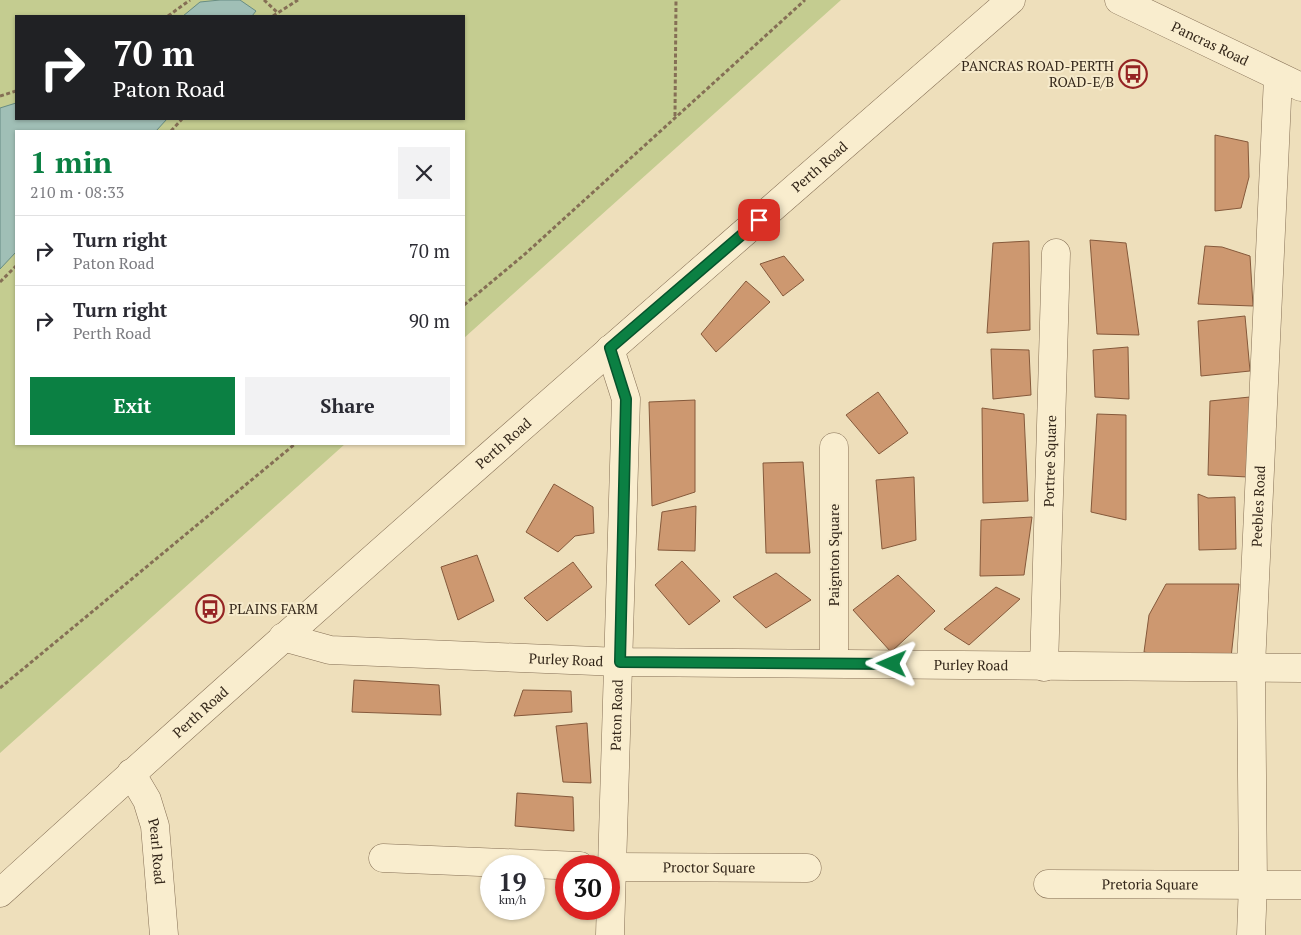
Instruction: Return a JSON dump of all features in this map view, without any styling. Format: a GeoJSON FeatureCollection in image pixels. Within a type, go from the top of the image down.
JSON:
{"type":"FeatureCollection","features":[{"type":"Feature","properties":{"kind":"street","name":"Perth Road"},"geometry":{"type":"LineString","coordinates":[[0,893],[131,773],[610,348],[1011,0]]}},
{"type":"Feature","properties":{"kind":"street","name":"Pancras Road"},"geometry":{"type":"LineString","coordinates":[[1119,0],[1290,82]]}},
{"type":"Feature","properties":{"kind":"street","name":"Peebles Road"},"geometry":{"type":"LineString","coordinates":[[1251,935],[1253,884],[1251,666],[1290,82]]}},
{"type":"Feature","properties":{"kind":"street","name":"Portree Square"},"geometry":{"type":"LineString","coordinates":[[1044,667],[1056,254]]}},
{"type":"Feature","properties":{"kind":"street","name":"Paton Road"},"geometry":{"type":"LineString","coordinates":[[610,348],[626,399],[620,662],[612,855]]}},
{"type":"Feature","properties":{"kind":"street","name":"Paignton Square"},"geometry":{"type":"LineString","coordinates":[[834,447],[834,663]]}},
{"type":"Feature","properties":{"kind":"street","name":"Purley Road"},"geometry":{"type":"LineString","coordinates":[[284,637],[330,650],[620,662],[834,663],[1044,667],[1251,666],[1301,668]]}},
{"type":"Feature","properties":{"kind":"street","name":"Pearl Road"},"geometry":{"type":"LineString","coordinates":[[131,773],[147,800],[155,826],[164,935]]}},
{"type":"Feature","properties":{"kind":"street"},"geometry":{"type":"LineString","coordinates":[[383,858],[555,865]]}},
{"type":"Feature","properties":{"kind":"street","name":"Proctor Square"},"geometry":{"type":"LineString","coordinates":[[620,868],[807,868]]}},
{"type":"Feature","properties":{"kind":"street","name":"Pretoria Square"},"geometry":{"type":"LineString","coordinates":[[1048,884],[1301,884]]}},
{"type":"Feature","properties":{"kind":"street","name":"Paton Road"},"geometry":{"type":"LineString","coordinates":[[610,920],[610,935]]}},
{"type":"Feature","properties":{"kind":"path"},"geometry":{"type":"LineString","coordinates":[[169,15],[190,0]]}},
{"type":"Feature","properties":{"kind":"path"},"geometry":{"type":"LineString","coordinates":[[264,0],[277,12]]}},
{"type":"Feature","properties":{"kind":"path"},"geometry":{"type":"LineString","coordinates":[[274,15],[298,0]]}},
{"type":"Feature","properties":{"kind":"path"},"geometry":{"type":"LineString","coordinates":[[675,116],[676,0]]}},
{"type":"Feature","properties":{"kind":"path"},"geometry":{"type":"LineString","coordinates":[[465,303],[525,254],[805,0]]}},
{"type":"Feature","properties":{"kind":"path"},"geometry":{"type":"LineString","coordinates":[[0,96],[15,92]]}},
{"type":"Feature","properties":{"kind":"path"},"geometry":{"type":"LineString","coordinates":[[172,130],[181,120]]}},
{"type":"Feature","properties":{"kind":"path"},"geometry":{"type":"LineString","coordinates":[[0,282],[15,267]]}},
{"type":"Feature","properties":{"kind":"path"},"geometry":{"type":"LineString","coordinates":[[0,688],[294,445]]}},
{"type":"Feature","properties":{"kind":"green space"},"geometry":{"type":"Polygon","coordinates":[[[0,0],[841,0],[465,337],[465,130],[15,130],[15,445],[344,445],[0,753],[0,0]]]}},
{"type":"Feature","properties":{"kind":"water"},"geometry":{"type":"Polygon","coordinates":[[[240,0],[256,11],[253,15],[184,15],[200,2],[240,0]]]}},
{"type":"Feature","properties":{"kind":"water"},"geometry":{"type":"Polygon","coordinates":[[[15,103],[15,120],[166,120],[157,130],[15,130],[15,253],[0,269],[0,108],[15,103]]]}},
{"type":"Feature","properties":{"kind":"building"},"geometry":{"type":"Polygon","coordinates":[[[1215,135],[1248,142],[1249,177],[1241,208],[1215,211],[1215,135]]]}},
{"type":"Feature","properties":{"kind":"building"},"geometry":{"type":"Polygon","coordinates":[[[1090,240],[1126,243],[1139,335],[1097,334],[1090,240]]]}},
{"type":"Feature","properties":{"kind":"building"},"geometry":{"type":"Polygon","coordinates":[[[1029,241],[1030,330],[987,333],[993,243],[1029,241]]]}},
{"type":"Feature","properties":{"kind":"building"},"geometry":{"type":"Polygon","coordinates":[[[1205,246],[1222,247],[1250,256],[1253,306],[1198,304],[1205,246]]]}},
{"type":"Feature","properties":{"kind":"building"},"geometry":{"type":"Polygon","coordinates":[[[784,256],[804,280],[783,296],[760,264],[784,256]]]}},
{"type":"Feature","properties":{"kind":"building"},"geometry":{"type":"Polygon","coordinates":[[[746,281],[770,302],[716,352],[701,334],[746,281]]]}},
{"type":"Feature","properties":{"kind":"building"},"geometry":{"type":"Polygon","coordinates":[[[1245,316],[1250,371],[1201,376],[1198,321],[1245,316]]]}},
{"type":"Feature","properties":{"kind":"building"},"geometry":{"type":"Polygon","coordinates":[[[1128,347],[1129,399],[1095,397],[1093,350],[1128,347]]]}},
{"type":"Feature","properties":{"kind":"building"},"geometry":{"type":"Polygon","coordinates":[[[991,349],[1029,350],[1031,395],[993,399],[991,349]]]}},
{"type":"Feature","properties":{"kind":"building"},"geometry":{"type":"Polygon","coordinates":[[[878,392],[908,433],[879,454],[846,415],[878,392]]]}},
{"type":"Feature","properties":{"kind":"building"},"geometry":{"type":"Polygon","coordinates":[[[1250,397],[1248,477],[1208,475],[1210,401],[1250,397]]]}},
{"type":"Feature","properties":{"kind":"building"},"geometry":{"type":"Polygon","coordinates":[[[695,400],[695,492],[652,506],[649,402],[695,400]]]}},
{"type":"Feature","properties":{"kind":"building"},"geometry":{"type":"Polygon","coordinates":[[[982,408],[1024,414],[1028,501],[983,503],[982,408]]]}},
{"type":"Feature","properties":{"kind":"building"},"geometry":{"type":"Polygon","coordinates":[[[1097,414],[1126,415],[1126,520],[1091,512],[1097,414]]]}},
{"type":"Feature","properties":{"kind":"building"},"geometry":{"type":"Polygon","coordinates":[[[803,462],[810,553],[766,553],[763,463],[803,462]]]}},
{"type":"Feature","properties":{"kind":"building"},"geometry":{"type":"Polygon","coordinates":[[[914,477],[916,540],[882,549],[876,480],[914,477]]]}},
{"type":"Feature","properties":{"kind":"building"},"geometry":{"type":"Polygon","coordinates":[[[554,484],[593,507],[594,533],[575,536],[558,552],[526,532],[554,484]]]}},
{"type":"Feature","properties":{"kind":"building"},"geometry":{"type":"Polygon","coordinates":[[[1198,494],[1208,498],[1235,497],[1236,549],[1199,550],[1198,494]]]}},
{"type":"Feature","properties":{"kind":"building"},"geometry":{"type":"Polygon","coordinates":[[[696,506],[695,551],[658,550],[662,512],[696,506]]]}},
{"type":"Feature","properties":{"kind":"building"},"geometry":{"type":"Polygon","coordinates":[[[1032,517],[1024,575],[980,576],[981,520],[1032,517]]]}},
{"type":"Feature","properties":{"kind":"building"},"geometry":{"type":"Polygon","coordinates":[[[477,555],[494,601],[458,620],[441,567],[477,555]]]}},
{"type":"Feature","properties":{"kind":"building"},"geometry":{"type":"Polygon","coordinates":[[[682,561],[720,601],[689,625],[655,585],[682,561]]]}},
{"type":"Feature","properties":{"kind":"building"},"geometry":{"type":"Polygon","coordinates":[[[573,562],[592,587],[547,621],[524,598],[573,562]]]}},
{"type":"Feature","properties":{"kind":"building"},"geometry":{"type":"Polygon","coordinates":[[[776,573],[811,600],[766,628],[733,597],[776,573]]]}},
{"type":"Feature","properties":{"kind":"building"},"geometry":{"type":"Polygon","coordinates":[[[898,575],[935,611],[891,652],[853,610],[898,575]]]}},
{"type":"Feature","properties":{"kind":"building"},"geometry":{"type":"Polygon","coordinates":[[[1166,584],[1239,584],[1230,667],[1144,652],[1149,615],[1166,584]]]}},
{"type":"Feature","properties":{"kind":"building"},"geometry":{"type":"Polygon","coordinates":[[[996,587],[1020,599],[969,645],[944,629],[996,587]]]}},
{"type":"Feature","properties":{"kind":"building"},"geometry":{"type":"Polygon","coordinates":[[[354,680],[439,685],[441,715],[352,712],[354,680]]]}},
{"type":"Feature","properties":{"kind":"building"},"geometry":{"type":"Polygon","coordinates":[[[523,690],[571,691],[572,712],[514,716],[523,690]]]}},
{"type":"Feature","properties":{"kind":"building"},"geometry":{"type":"Polygon","coordinates":[[[587,723],[591,783],[563,782],[556,726],[587,723]]]}},
{"type":"Feature","properties":{"kind":"building"},"geometry":{"type":"Polygon","coordinates":[[[517,793],[573,797],[574,831],[515,826],[517,793]]]}},
{"type":"Feature","properties":{"kind":"place","name":"PANCRAS ROAD-PERTH ROAD-E/B"},"geometry":{"type":"Point","coordinates":[1133,74]}},
{"type":"Feature","properties":{"kind":"place","name":"PLAINS FARM"},"geometry":{"type":"Point","coordinates":[210,609]}},
{"type":"Feature","properties":{"kind":"route"},"geometry":{"type":"LineString","coordinates":[[759,220],[610,348],[626,399],[620,662],[892,664]]}}]}
